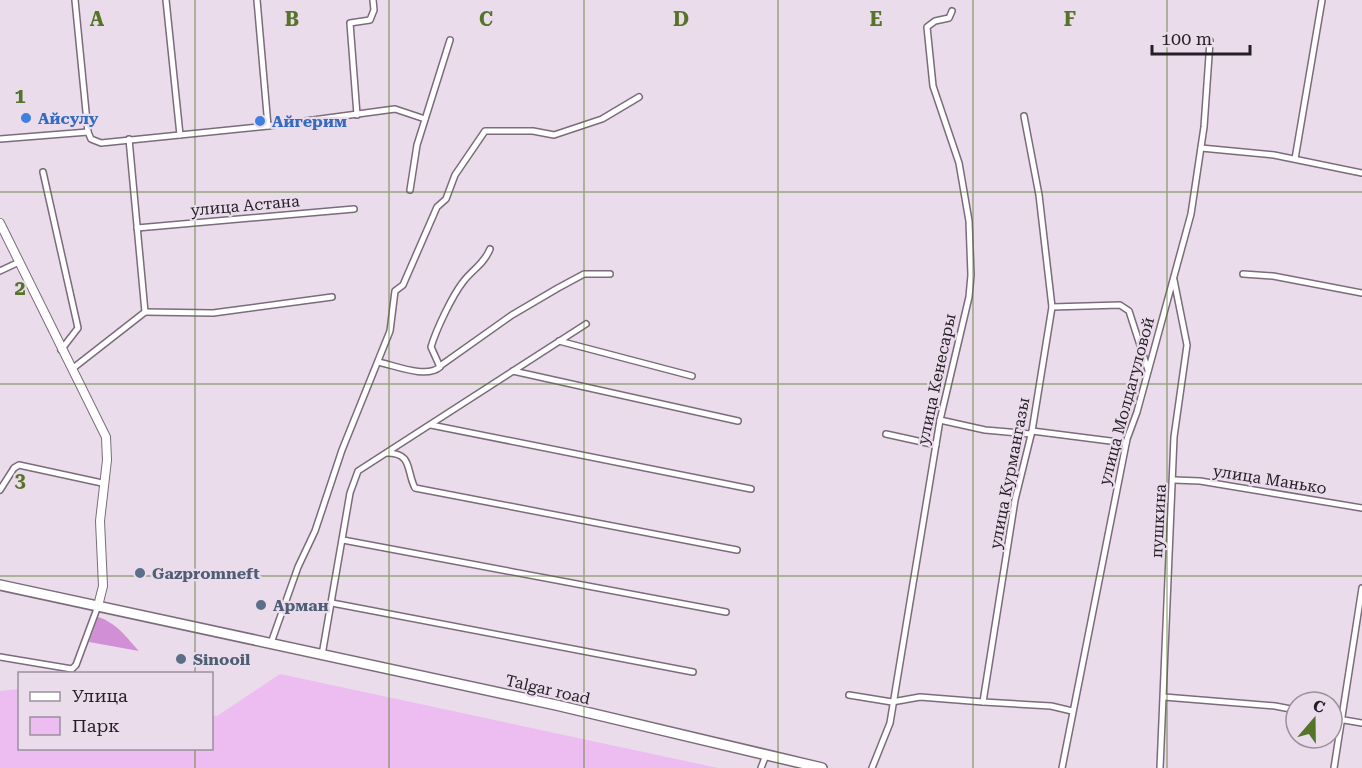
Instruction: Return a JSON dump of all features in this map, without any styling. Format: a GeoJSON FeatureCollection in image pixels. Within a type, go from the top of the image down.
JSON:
{"type":"FeatureCollection","features":[{"type":"Feature","properties":{"kind":"main road","name":"Talgar road"},"geometry":{"type":"LineString","coordinates":[[0,585],[556,705],[822,768]]}},
{"type":"Feature","properties":{"kind":"street"},"geometry":{"type":"LineString","coordinates":[[75,0],[88,132],[91,139],[101,143],[268,126],[394,109],[425,119]]}},
{"type":"Feature","properties":{"kind":"street"},"geometry":{"type":"LineString","coordinates":[[166,0],[180,135]]}},
{"type":"Feature","properties":{"kind":"street"},"geometry":{"type":"LineString","coordinates":[[257,0],[268,126]]}},
{"type":"Feature","properties":{"kind":"street"},"geometry":{"type":"LineString","coordinates":[[357,115],[350,23],[370,20],[374,10],[373,0]]}},
{"type":"Feature","properties":{"kind":"street"},"geometry":{"type":"LineString","coordinates":[[1295,159],[1322,0]]}},
{"type":"Feature","properties":{"kind":"street","name":"улица Кенесары"},"geometry":{"type":"LineString","coordinates":[[872,768],[890,723],[940,420],[969,297],[971,274],[969,221],[958,163],[933,86],[927,27],[935,21],[949,18],[952,11]]}},
{"type":"Feature","properties":{"kind":"street"},"geometry":{"type":"LineString","coordinates":[[410,190],[425,119],[450,40]]}},
{"type":"Feature","properties":{"kind":"street","name":"улица Молдагуловой"},"geometry":{"type":"LineString","coordinates":[[1062,768],[1126,443],[1191,214],[1201,148],[1210,41]]}},
{"type":"Feature","properties":{"kind":"street"},"geometry":{"type":"LineString","coordinates":[[267,643],[315,531],[342,450],[390,332],[395,291],[403,285],[437,207],[450,191],[455,175],[485,131],[532,131],[554,135],[602,119],[639,97]]}},
{"type":"Feature","properties":{"kind":"street","name":"улица Курмангазы"},"geometry":{"type":"LineString","coordinates":[[983,702],[1015,500],[1031,432],[1052,308],[1039,195],[1024,116]]}},
{"type":"Feature","properties":{"kind":"street"},"geometry":{"type":"LineString","coordinates":[[0,139],[88,132]]}},
{"type":"Feature","properties":{"kind":"street"},"geometry":{"type":"LineString","coordinates":[[129,140],[145,312]]}},
{"type":"Feature","properties":{"kind":"street"},"geometry":{"type":"LineString","coordinates":[[1201,148],[1295,159],[1362,172]]}},
{"type":"Feature","properties":{"kind":"street"},"geometry":{"type":"LineString","coordinates":[[43,172],[78,328],[62,350]]}},
{"type":"Feature","properties":{"kind":"street","name":"улица Астана"},"geometry":{"type":"LineString","coordinates":[[137,228],[354,209]]}},
{"type":"Feature","properties":{"kind":"street"},"geometry":{"type":"LineString","coordinates":[[0,224],[17,263],[106,437],[107,460],[102,483],[100,521],[103,586],[76,665],[72,669],[0,657]]}},
{"type":"Feature","properties":{"kind":"street"},"geometry":{"type":"LineString","coordinates":[[440,366],[431,347],[436,332],[461,284],[485,261],[490,249]]}},
{"type":"Feature","properties":{"kind":"street"},"geometry":{"type":"LineString","coordinates":[[0,271],[17,263]]}},
{"type":"Feature","properties":{"kind":"street"},"geometry":{"type":"LineString","coordinates":[[378,362],[426,372],[435,371],[512,315],[558,288],[584,274],[610,274]]}},
{"type":"Feature","properties":{"kind":"street"},"geometry":{"type":"LineString","coordinates":[[1243,274],[1305,281],[1362,294]]}},
{"type":"Feature","properties":{"kind":"street","name":"пушкина"},"geometry":{"type":"LineString","coordinates":[[1160,768],[1177,402],[1187,345],[1173,278]]}},
{"type":"Feature","properties":{"kind":"street"},"geometry":{"type":"LineString","coordinates":[[72,369],[145,312],[213,314],[332,297]]}},
{"type":"Feature","properties":{"kind":"street"},"geometry":{"type":"LineString","coordinates":[[1052,308],[1120,304],[1129,311],[1148,370]]}},
{"type":"Feature","properties":{"kind":"street"},"geometry":{"type":"LineString","coordinates":[[322,655],[350,493],[358,471],[586,324]]}},
{"type":"Feature","properties":{"kind":"street"},"geometry":{"type":"LineString","coordinates":[[559,341],[692,376]]}},
{"type":"Feature","properties":{"kind":"street"},"geometry":{"type":"LineString","coordinates":[[513,371],[738,421]]}},
{"type":"Feature","properties":{"kind":"street"},"geometry":{"type":"LineString","coordinates":[[940,420],[985,430],[1031,432],[1126,443]]}},
{"type":"Feature","properties":{"kind":"street"},"geometry":{"type":"LineString","coordinates":[[431,425],[751,489]]}},
{"type":"Feature","properties":{"kind":"street"},"geometry":{"type":"LineString","coordinates":[[886,434],[936,445]]}},
{"type":"Feature","properties":{"kind":"street"},"geometry":{"type":"LineString","coordinates":[[386,453],[401,454],[407,459],[415,488],[737,550]]}},
{"type":"Feature","properties":{"kind":"street"},"geometry":{"type":"LineString","coordinates":[[0,490],[14,468],[19,465],[102,483]]}},
{"type":"Feature","properties":{"kind":"street","name":"улица Манько"},"geometry":{"type":"LineString","coordinates":[[1174,480],[1200,481],[1362,508]]}},
{"type":"Feature","properties":{"kind":"street"},"geometry":{"type":"LineString","coordinates":[[343,540],[726,612]]}},
{"type":"Feature","properties":{"kind":"street"},"geometry":{"type":"LineString","coordinates":[[1344,696],[1362,588]]}},
{"type":"Feature","properties":{"kind":"street"},"geometry":{"type":"LineString","coordinates":[[332,603],[693,672]]}},
{"type":"Feature","properties":{"kind":"street"},"geometry":{"type":"LineString","coordinates":[[849,695],[892,702],[920,697],[1052,706],[1072,711]]}},
{"type":"Feature","properties":{"kind":"street"},"geometry":{"type":"LineString","coordinates":[[1164,697],[1284,708]]}},
{"type":"Feature","properties":{"kind":"street"},"geometry":{"type":"LineString","coordinates":[[1344,721],[1362,723]]}},
{"type":"Feature","properties":{"kind":"street"},"geometry":{"type":"LineString","coordinates":[[1334,768],[1336,750]]}},
{"type":"Feature","properties":{"kind":"street"},"geometry":{"type":"LineString","coordinates":[[761,768],[766,755]]}},
{"type":"Feature","properties":{"kind":"green space"},"geometry":{"type":"Polygon","coordinates":[[[280,674],[718,768],[0,768],[0,691],[18,689],[18,750],[213,750],[213,715],[217,716],[280,674]]]}},
{"type":"Feature","properties":{"kind":"shaded area"},"geometry":{"type":"Polygon","coordinates":[[[98,617],[116,627],[139,651],[89,642],[98,617]]]}},
{"type":"Feature","properties":{"kind":"place","name":"Айсулу"},"geometry":{"type":"Point","coordinates":[26,118]}},
{"type":"Feature","properties":{"kind":"place","name":"Айгерим"},"geometry":{"type":"Point","coordinates":[260,121]}},
{"type":"Feature","properties":{"kind":"place","name":"Gazpromneft"},"geometry":{"type":"Point","coordinates":[140,573]}},
{"type":"Feature","properties":{"kind":"place","name":"Арман"},"geometry":{"type":"Point","coordinates":[261,605]}},
{"type":"Feature","properties":{"kind":"place","name":"Sinooil"},"geometry":{"type":"Point","coordinates":[181,659]}}]}
